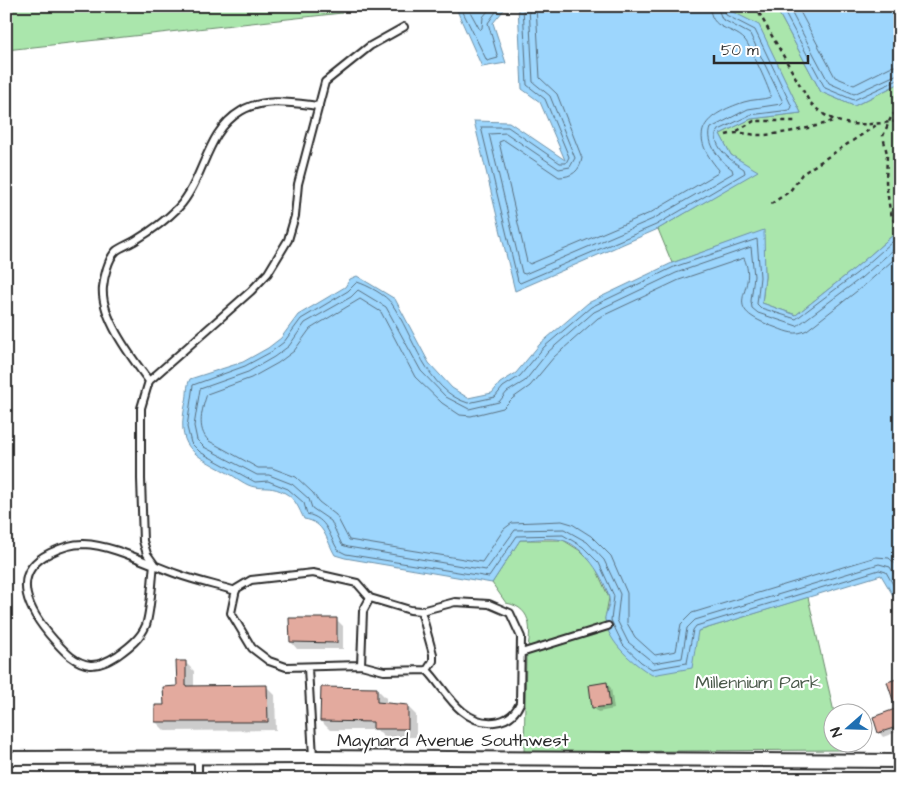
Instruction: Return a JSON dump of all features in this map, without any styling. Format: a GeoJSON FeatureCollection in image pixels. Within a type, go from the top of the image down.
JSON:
{"type":"FeatureCollection","features":[{"type":"Feature","properties":{"kind":"street","name":"Maynard Avenue Southwest"},"geometry":{"type":"LineString","coordinates":[[6,758],[313,757],[900,761]]}},
{"type":"Feature","properties":{"kind":"lane"},"geometry":{"type":"LineString","coordinates":[[236,591],[177,574],[154,564],[102,547],[82,544],[61,547],[40,558],[30,568],[26,581],[27,600],[38,622],[75,660],[91,665],[106,662],[137,639],[146,624],[154,564],[147,554],[143,541],[141,478],[141,408],[149,381],[251,291],[282,254],[295,216],[298,184],[325,82],[370,46],[404,26]]}},
{"type":"Feature","properties":{"kind":"lane"},"geometry":{"type":"LineString","coordinates":[[149,381],[129,354],[105,303],[103,289],[106,274],[116,252],[148,233],[177,209],[191,193],[220,128],[241,111],[270,102],[319,106]]}},
{"type":"Feature","properties":{"kind":"lane"},"geometry":{"type":"LineString","coordinates":[[313,573],[357,583],[370,598],[410,610],[421,610],[455,602],[475,603],[500,608],[510,613],[515,620],[521,637],[520,703],[512,716],[498,723],[470,717],[461,711],[428,670],[384,671],[361,665],[308,668],[286,667],[269,661],[252,648],[231,613],[236,591],[243,583],[251,580],[313,573]]}},
{"type":"Feature","properties":{"kind":"lane"},"geometry":{"type":"LineString","coordinates":[[361,665],[363,611],[365,603],[370,598]]}},
{"type":"Feature","properties":{"kind":"lane"},"geometry":{"type":"LineString","coordinates":[[421,610],[433,654],[433,661],[428,670]]}},
{"type":"Feature","properties":{"kind":"lane"},"geometry":{"type":"LineString","coordinates":[[521,653],[608,626]]}},
{"type":"Feature","properties":{"kind":"lane"},"geometry":{"type":"LineString","coordinates":[[308,668],[313,757]]}},
{"type":"Feature","properties":{"kind":"lane"},"geometry":{"type":"LineString","coordinates":[[198,758],[198,779]]}},
{"type":"Feature","properties":{"kind":"path"},"geometry":{"type":"LineString","coordinates":[[756,6],[809,101],[818,111],[833,120],[844,123],[900,121]]}},
{"type":"Feature","properties":{"kind":"path"},"geometry":{"type":"LineString","coordinates":[[898,230],[890,211],[886,182],[887,154],[883,136],[892,115],[900,111]]}},
{"type":"Feature","properties":{"kind":"path"},"geometry":{"type":"LineString","coordinates":[[737,131],[749,135],[766,135],[833,120]]}},
{"type":"Feature","properties":{"kind":"path"},"geometry":{"type":"LineString","coordinates":[[726,135],[754,121],[798,121]]}},
{"type":"Feature","properties":{"kind":"path"},"geometry":{"type":"LineString","coordinates":[[771,204],[790,191],[802,174],[879,123]]}},
{"type":"Feature","properties":{"kind":"green space"},"geometry":{"type":"Polygon","coordinates":[[[6,6],[342,6],[342,13],[6,50],[6,6]]]}},
{"type":"Feature","properties":{"kind":"green space"},"geometry":{"type":"Polygon","coordinates":[[[728,6],[775,6],[821,92],[854,106],[900,83],[900,229],[854,269],[796,315],[762,303],[765,277],[763,231],[672,263],[658,229],[757,171],[731,155],[720,134],[751,119],[801,113],[759,26],[729,10],[728,6]]]}},
{"type":"Feature","properties":{"kind":"green space","name":"Millennium Park"},"geometry":{"type":"Polygon","coordinates":[[[520,540],[563,540],[579,550],[595,566],[609,598],[605,619],[620,649],[698,631],[808,597],[832,702],[824,702],[824,750],[524,752],[526,657],[530,631],[529,623],[522,610],[506,603],[492,583],[520,540]]]}},
{"type":"Feature","properties":{"kind":"green space"},"geometry":{"type":"Polygon","coordinates":[[[900,775],[900,779],[754,779],[900,775]]]}},
{"type":"Feature","properties":{"kind":"water"},"geometry":{"type":"Polygon","coordinates":[[[455,6],[507,6],[493,23],[506,63],[482,67],[455,6]]]}},
{"type":"Feature","properties":{"kind":"water"},"geometry":{"type":"Polygon","coordinates":[[[518,6],[728,6],[729,10],[759,25],[801,113],[751,119],[720,134],[731,155],[758,171],[658,229],[515,291],[474,121],[509,122],[565,160],[540,102],[522,89],[518,6]]]}},
{"type":"Feature","properties":{"kind":"water"},"geometry":{"type":"Polygon","coordinates":[[[775,6],[900,6],[900,83],[854,106],[821,92],[775,6]]]}},
{"type":"Feature","properties":{"kind":"water"},"geometry":{"type":"Polygon","coordinates":[[[900,229],[900,607],[881,575],[698,631],[692,668],[652,675],[630,659],[611,637],[605,620],[609,601],[607,590],[592,563],[578,548],[570,543],[552,539],[520,540],[492,583],[345,558],[335,555],[321,528],[311,521],[304,519],[297,504],[289,495],[276,489],[255,487],[245,483],[196,454],[189,447],[185,439],[183,417],[190,379],[243,362],[268,348],[281,338],[298,315],[345,287],[350,279],[357,276],[395,299],[429,363],[452,388],[468,398],[492,393],[500,383],[516,373],[540,344],[588,303],[672,263],[764,230],[765,277],[762,303],[796,315],[854,269],[900,229]]]}},
{"type":"Feature","properties":{"kind":"building"},"geometry":{"type":"Polygon","coordinates":[[[289,618],[337,618],[337,643],[290,642],[289,618]]]}},
{"type":"Feature","properties":{"kind":"building"},"geometry":{"type":"Polygon","coordinates":[[[176,661],[186,661],[186,686],[267,685],[268,722],[155,722],[155,705],[164,705],[163,687],[177,686],[176,661]]]}},
{"type":"Feature","properties":{"kind":"building"},"geometry":{"type":"Polygon","coordinates":[[[900,678],[900,715],[898,715],[887,682],[900,678]]]}},
{"type":"Feature","properties":{"kind":"building"},"geometry":{"type":"Polygon","coordinates":[[[607,682],[610,706],[592,708],[589,685],[607,682]]]}},
{"type":"Feature","properties":{"kind":"building"},"geometry":{"type":"Polygon","coordinates":[[[321,687],[377,688],[377,702],[408,705],[408,729],[373,729],[373,722],[320,721],[321,687]]]}},
{"type":"Feature","properties":{"kind":"building"},"geometry":{"type":"Polygon","coordinates":[[[895,709],[900,726],[878,733],[874,717],[895,709]]]}}]}
